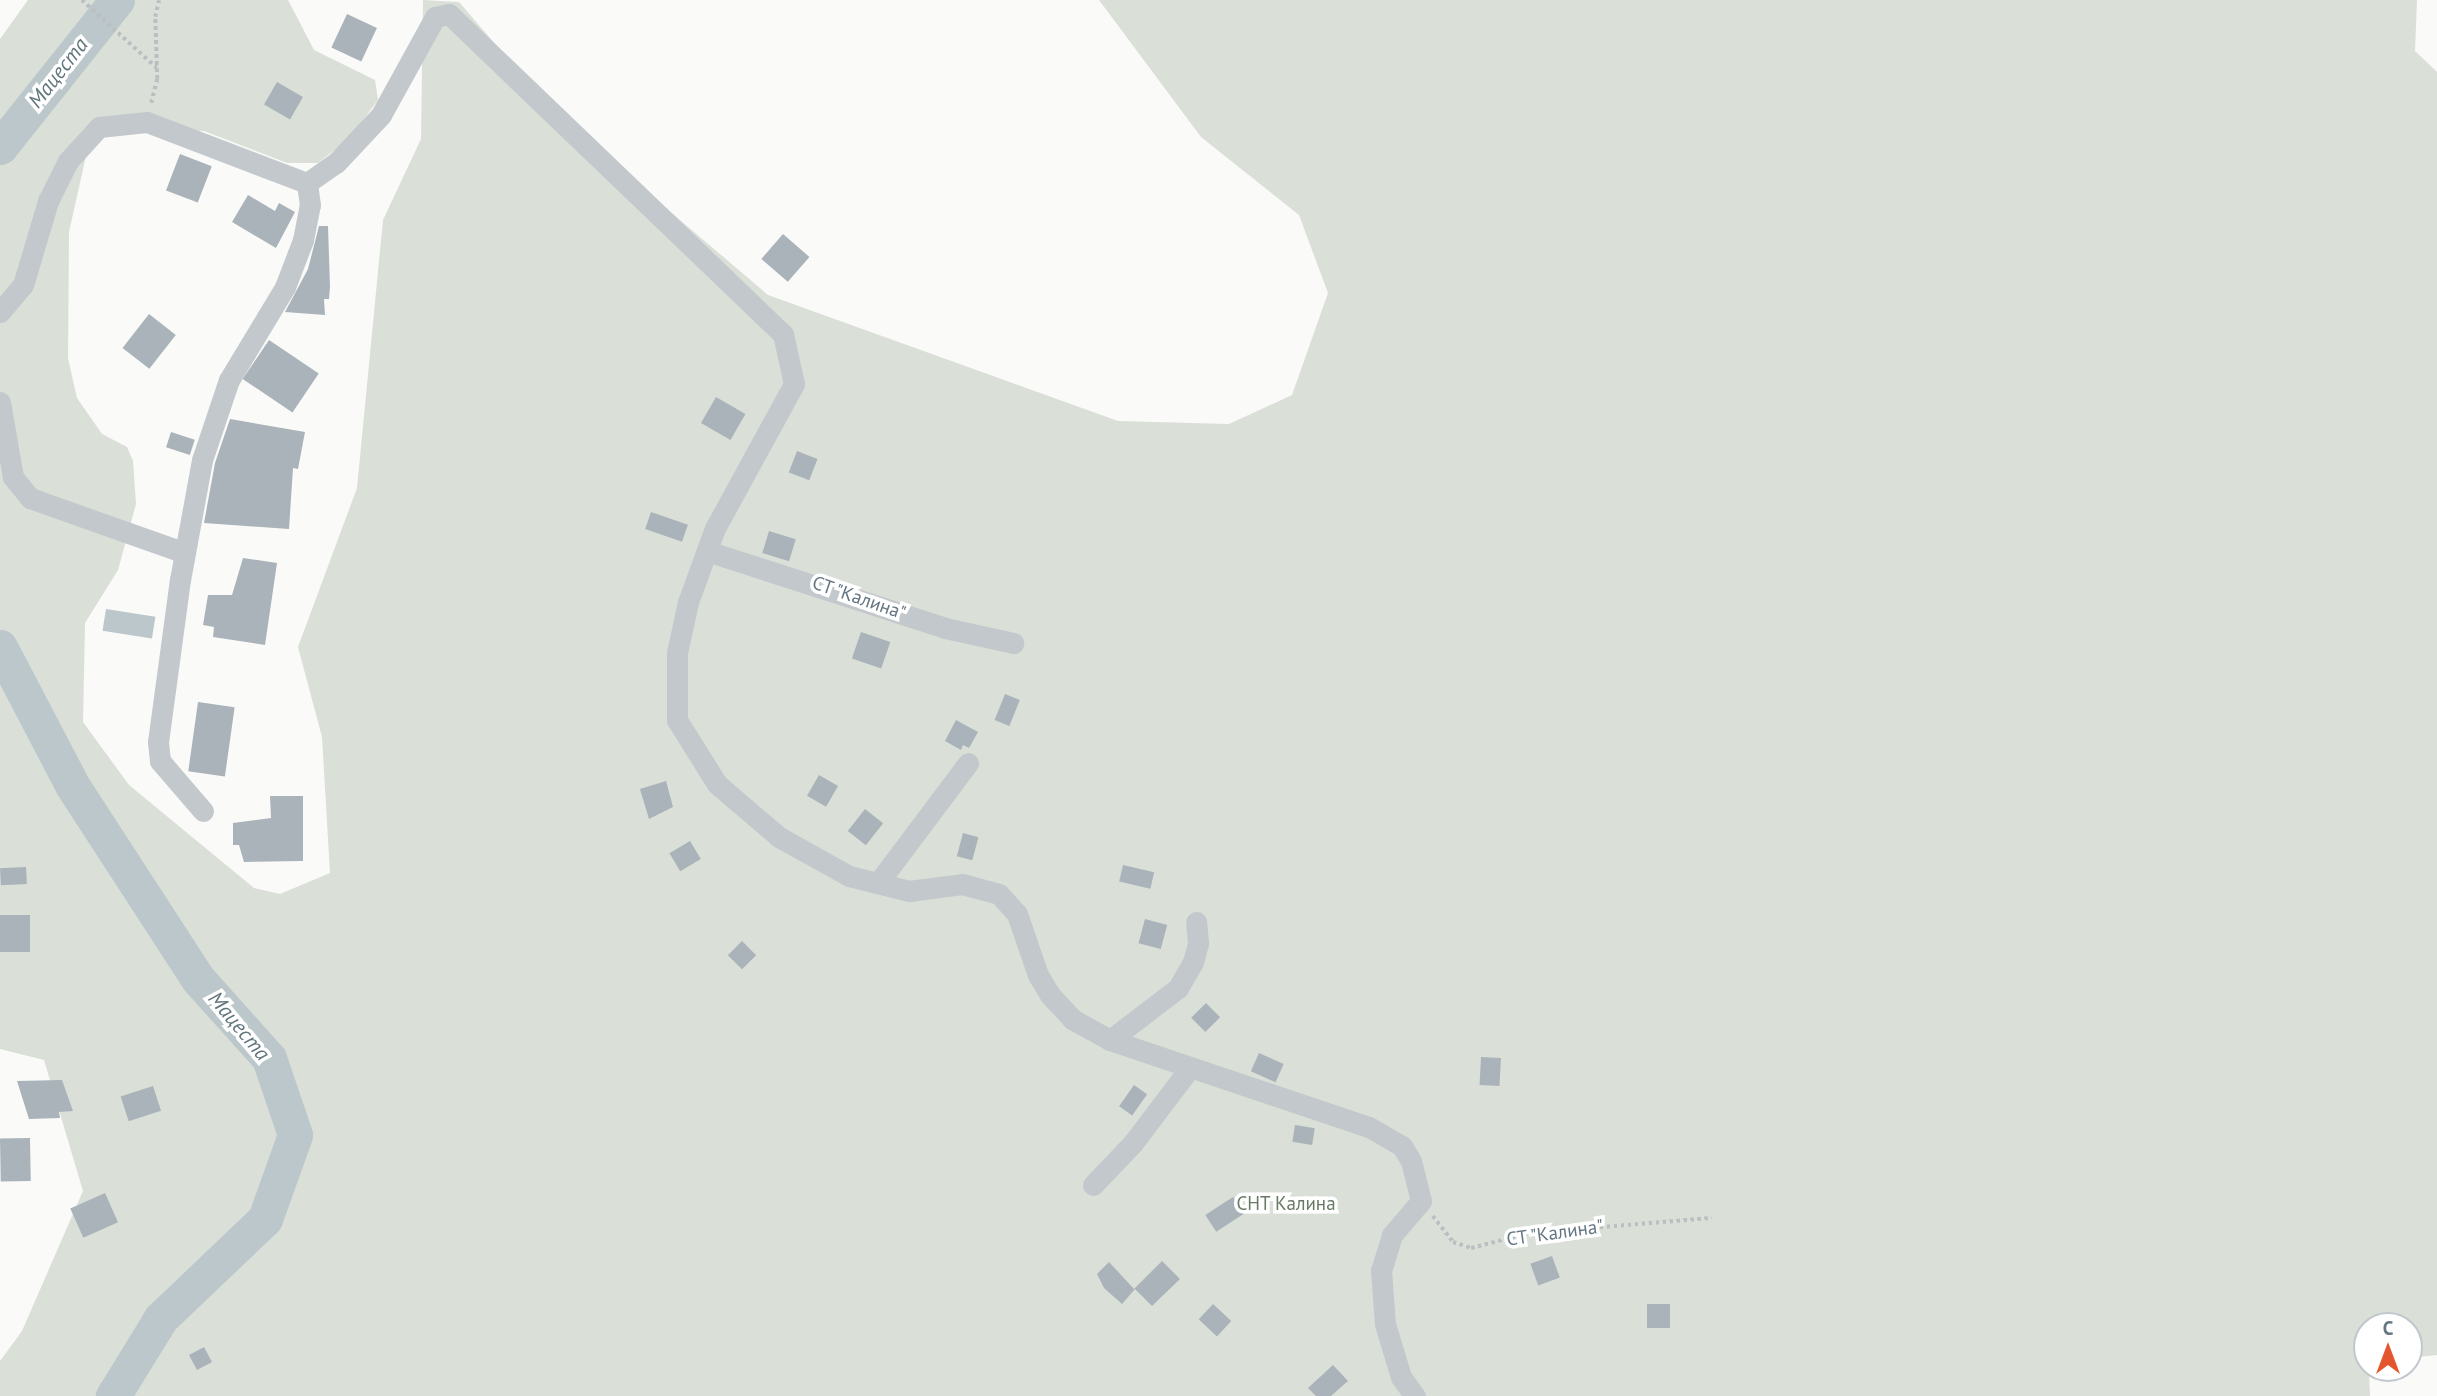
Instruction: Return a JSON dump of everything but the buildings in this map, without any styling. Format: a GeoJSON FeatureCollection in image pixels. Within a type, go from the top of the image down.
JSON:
{"type":"FeatureCollection","features":[{"type":"Feature","properties":{"kind":"street"},"geometry":{"type":"LineString","coordinates":[[307,183],[336,163],[381,115],[435,17],[449,14],[783,334],[794,384],[707,551],[688,602],[677,653],[677,720],[717,784],[779,837],[849,876],[909,891],[962,884],[999,894],[1017,914],[1038,975],[1050,995],[1072,1019],[1110,1040],[1389,1136],[1411,1161],[1421,1201],[1392,1236],[1381,1270],[1385,1324],[1401,1377],[1415,1396]]}},
{"type":"Feature","properties":{"kind":"street"},"geometry":{"type":"LineString","coordinates":[[0,312],[23,285],[48,201],[68,161],[99,127],[147,122],[307,183]]}},
{"type":"Feature","properties":{"kind":"street"},"geometry":{"type":"LineString","coordinates":[[203,811],[160,761],[158,742],[185,554],[202,460],[229,380],[285,287],[303,240],[310,205],[307,183]]}},
{"type":"Feature","properties":{"kind":"street"},"geometry":{"type":"LineString","coordinates":[[0,402],[13,477],[30,498],[185,554]]}},
{"type":"Feature","properties":{"kind":"street","name":"СТ \"Калина\""},"geometry":{"type":"LineString","coordinates":[[707,551],[945,628],[1013,643]]}},
{"type":"Feature","properties":{"kind":"street"},"geometry":{"type":"LineString","coordinates":[[878,883],[968,763]]}},
{"type":"Feature","properties":{"kind":"street"},"geometry":{"type":"LineString","coordinates":[[1110,1040],[1178,988],[1193,962],[1198,943],[1196,922]]}},
{"type":"Feature","properties":{"kind":"street"},"geometry":{"type":"LineString","coordinates":[[1093,1185],[1133,1143],[1189,1069]]}},
{"type":"Feature","properties":{"kind":"path"},"geometry":{"type":"LineString","coordinates":[[82,0],[157,68]]}},
{"type":"Feature","properties":{"kind":"path"},"geometry":{"type":"LineString","coordinates":[[147,122],[157,68],[159,0]]}},
{"type":"Feature","properties":{"kind":"path","name":"СТ \"Калина\""},"geometry":{"type":"LineString","coordinates":[[1421,1201],[1461,1247],[1530,1233],[1711,1218]]}},
{"type":"Feature","properties":{"kind":"green space","name":"СНТ Калина"},"geometry":{"type":"Polygon","coordinates":[[[28,0],[288,0],[314,50],[375,80],[378,100],[350,138],[318,163],[287,163],[204,131],[92,129],[69,232],[68,358],[77,398],[102,434],[127,447],[133,461],[136,504],[118,570],[85,623],[83,722],[129,785],[254,888],[280,894],[330,873],[322,737],[298,647],[357,488],[383,220],[421,139],[423,0],[459,2],[514,66],[660,203],[768,295],[1118,421],[1229,424],[1292,395],[1328,293],[1299,215],[1201,137],[1099,0],[2417,0],[2415,51],[2437,72],[2437,1355],[2423,1356],[2423,1312],[2353,1312],[2353,1382],[2369,1382],[2370,1396],[0,1396],[0,1361],[22,1331],[83,1191],[44,1060],[0,1049],[0,39],[28,0]]]}},
{"type":"Feature","properties":{"kind":"shaded area"},"geometry":{"type":"Polygon","coordinates":[[[106,609],[155,617],[152,639],[103,631],[106,609]]]}},
{"type":"Feature","properties":{"kind":"waterway","name":"Мацеста"},"geometry":{"type":"LineString","coordinates":[[0,147],[117,0]]}},
{"type":"Feature","properties":{"kind":"waterway","name":"Мацеста"},"geometry":{"type":"LineString","coordinates":[[0,647],[72,785],[198,979],[269,1058],[295,1135],[265,1219],[161,1318],[113,1396]]}}]}
